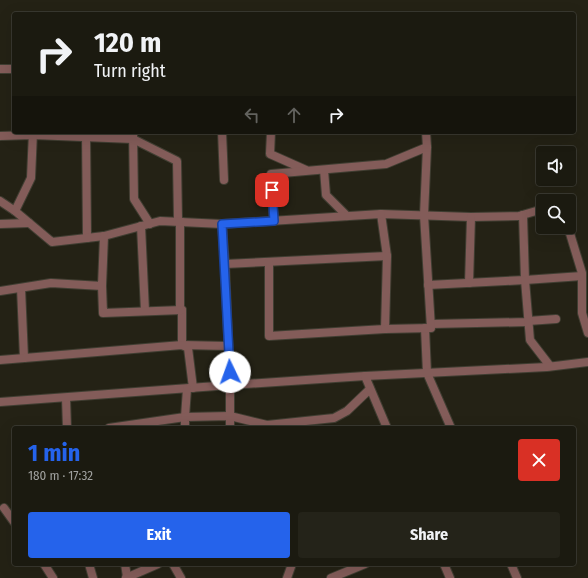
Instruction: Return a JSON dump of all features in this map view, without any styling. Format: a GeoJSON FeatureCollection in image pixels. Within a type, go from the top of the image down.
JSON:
{"type":"FeatureCollection","features":[{"type":"Feature","properties":{"kind":"street"},"geometry":{"type":"LineString","coordinates":[[0,69],[12,69]]}},
{"type":"Feature","properties":{"kind":"street"},"geometry":{"type":"LineString","coordinates":[[0,136],[22,134]]}},
{"type":"Feature","properties":{"kind":"street"},"geometry":{"type":"LineString","coordinates":[[15,211],[31,178],[33,134]]}},
{"type":"Feature","properties":{"kind":"street"},"geometry":{"type":"LineString","coordinates":[[87,238],[86,134],[133,135],[177,161],[178,220],[182,222]]}},
{"type":"Feature","properties":{"kind":"street"},"geometry":{"type":"LineString","coordinates":[[222,134],[224,180]]}},
{"type":"Feature","properties":{"kind":"street"},"geometry":{"type":"LineString","coordinates":[[271,134],[270,154],[308,171]]}},
{"type":"Feature","properties":{"kind":"street"},"geometry":{"type":"LineString","coordinates":[[426,134],[427,147],[424,215],[428,285],[427,373],[450,426]]}},
{"type":"Feature","properties":{"kind":"street"},"geometry":{"type":"LineString","coordinates":[[133,135],[134,199],[150,224]]}},
{"type":"Feature","properties":{"kind":"street"},"geometry":{"type":"LineString","coordinates":[[274,221],[271,174],[386,164],[427,147]]}},
{"type":"Feature","properties":{"kind":"street"},"geometry":{"type":"LineString","coordinates":[[324,170],[326,195],[348,216]]}},
{"type":"Feature","properties":{"kind":"street"},"geometry":{"type":"LineString","coordinates":[[0,201],[15,211],[52,242],[104,236],[160,221],[222,224],[381,214],[470,217],[523,215],[536,212]]}},
{"type":"Feature","properties":{"kind":"street"},"geometry":{"type":"LineString","coordinates":[[381,214],[387,256],[385,329]]}},
{"type":"Feature","properties":{"kind":"street"},"geometry":{"type":"LineString","coordinates":[[523,215],[525,280],[530,340],[550,366]]}},
{"type":"Feature","properties":{"kind":"street"},"geometry":{"type":"LineString","coordinates":[[469,283],[470,217]]}},
{"type":"Feature","properties":{"kind":"street"},"geometry":{"type":"LineString","coordinates":[[182,222],[180,222],[180,310],[182,310],[182,345]]}},
{"type":"Feature","properties":{"kind":"street"},"geometry":{"type":"LineString","coordinates":[[0,224],[29,223]]}},
{"type":"Feature","properties":{"kind":"street"},"geometry":{"type":"LineString","coordinates":[[222,224],[230,385],[230,426]]}},
{"type":"Feature","properties":{"kind":"street"},"geometry":{"type":"LineString","coordinates":[[141,226],[145,311]]}},
{"type":"Feature","properties":{"kind":"street"},"geometry":{"type":"LineString","coordinates":[[570,234],[582,276],[582,313],[588,333]]}},
{"type":"Feature","properties":{"kind":"street"},"geometry":{"type":"LineString","coordinates":[[104,236],[102,286],[103,313],[182,310]]}},
{"type":"Feature","properties":{"kind":"street"},"geometry":{"type":"LineString","coordinates":[[225,264],[387,256]]}},
{"type":"Feature","properties":{"kind":"street"},"geometry":{"type":"LineString","coordinates":[[269,262],[269,336],[428,326],[528,322],[556,319]]}},
{"type":"Feature","properties":{"kind":"street"},"geometry":{"type":"LineString","coordinates":[[428,285],[582,276]]}},
{"type":"Feature","properties":{"kind":"street"},"geometry":{"type":"LineString","coordinates":[[0,291],[51,283],[102,286]]}},
{"type":"Feature","properties":{"kind":"street"},"geometry":{"type":"LineString","coordinates":[[21,288],[24,358]]}},
{"type":"Feature","properties":{"kind":"street"},"geometry":{"type":"LineString","coordinates":[[182,345],[188,348],[190,388],[184,417],[185,426]]}},
{"type":"Feature","properties":{"kind":"street"},"geometry":{"type":"LineString","coordinates":[[0,360],[182,345],[228,346]]}},
{"type":"Feature","properties":{"kind":"street"},"geometry":{"type":"LineString","coordinates":[[0,402],[365,376],[550,366],[588,362]]}},
{"type":"Feature","properties":{"kind":"street"},"geometry":{"type":"LineString","coordinates":[[365,376],[386,426]]}},
{"type":"Feature","properties":{"kind":"street"},"geometry":{"type":"LineString","coordinates":[[123,426],[184,417],[230,416],[267,425],[334,418],[347,411],[370,389]]}},
{"type":"Feature","properties":{"kind":"street"},"geometry":{"type":"LineString","coordinates":[[66,398],[67,426]]}},
{"type":"Feature","properties":{"kind":"street"},"geometry":{"type":"LineString","coordinates":[[4,508],[12,519]]}},
{"type":"Feature","properties":{"kind":"street"},"geometry":{"type":"LineString","coordinates":[[45,566],[52,576]]}},
{"type":"Feature","properties":{"kind":"street"},"geometry":{"type":"LineString","coordinates":[[51,566],[52,576]]}},
{"type":"Feature","properties":{"kind":"street"},"geometry":{"type":"LineString","coordinates":[[90,566],[93,578]]}},
{"type":"Feature","properties":{"kind":"street"},"geometry":{"type":"LineString","coordinates":[[125,566],[127,578],[154,566]]}},
{"type":"Feature","properties":{"kind":"street"},"geometry":{"type":"LineString","coordinates":[[174,566],[181,578]]}},
{"type":"Feature","properties":{"kind":"street"},"geometry":{"type":"LineString","coordinates":[[287,578],[291,566]]}},
{"type":"Feature","properties":{"kind":"street"},"geometry":{"type":"LineString","coordinates":[[331,578],[359,566]]}},
{"type":"Feature","properties":{"kind":"street"},"geometry":{"type":"LineString","coordinates":[[445,566],[450,578]]}},
{"type":"Feature","properties":{"kind":"street"},"geometry":{"type":"LineString","coordinates":[[512,566],[517,578]]}},
{"type":"Feature","properties":{"kind":"route"},"geometry":{"type":"LineString","coordinates":[[230,372],[222,224],[274,221],[272,190]]}}]}
